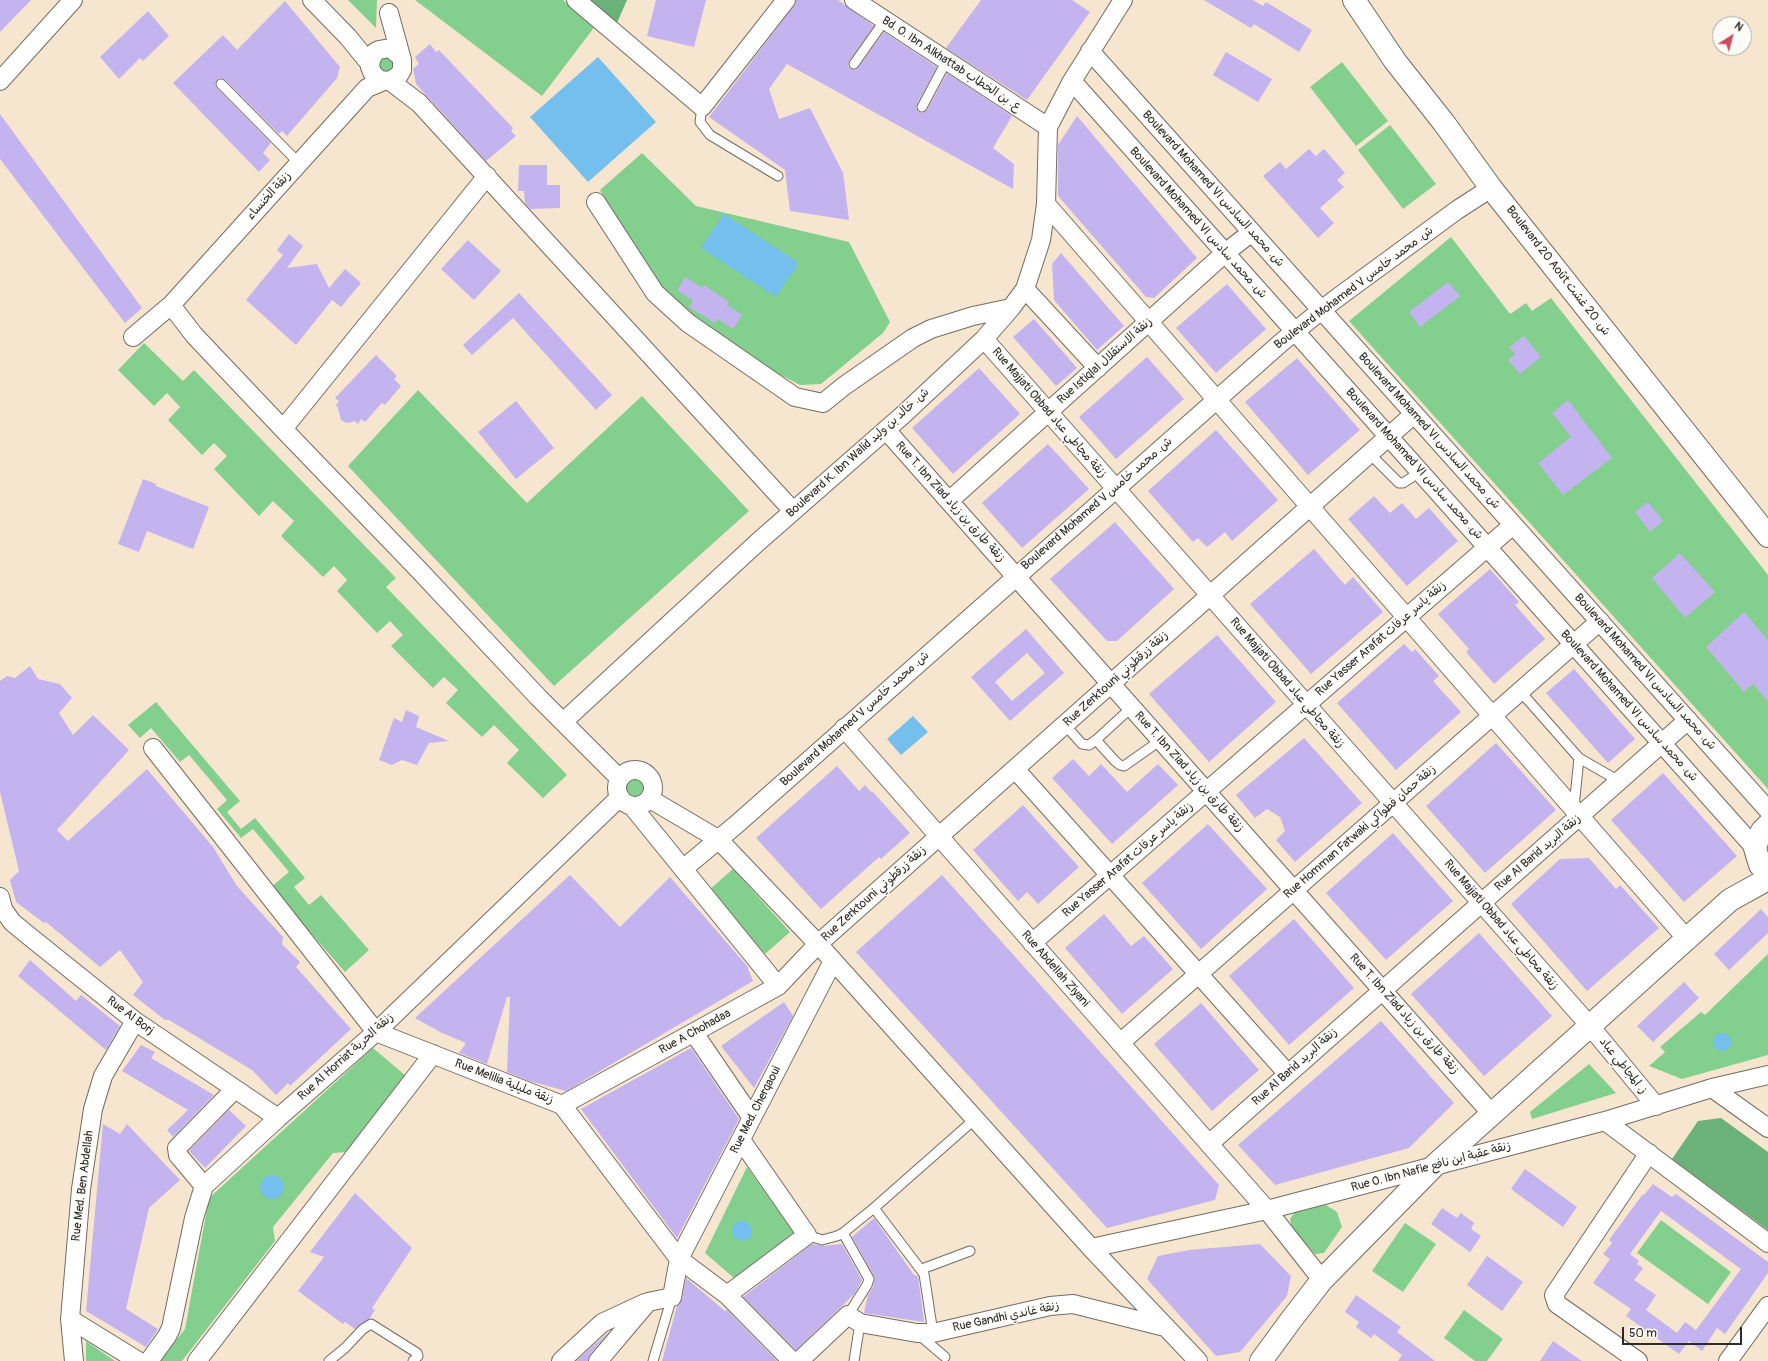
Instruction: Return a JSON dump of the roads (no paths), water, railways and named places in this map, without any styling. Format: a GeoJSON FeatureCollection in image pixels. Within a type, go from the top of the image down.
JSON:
{"type":"FeatureCollection","features":[{"type":"Feature","properties":{"kind":"main road","name":"Boulevard 20 Août ش. 20 غشت"},"geometry":{"type":"LineString","coordinates":[[1354,0],[1394,61],[1444,123],[1491,188],[1768,536]]}},
{"type":"Feature","properties":{"kind":"main road"},"geometry":{"type":"LineString","coordinates":[[1730,900],[1760,860],[1758,839],[1762,831],[1768,825]]}},
{"type":"Feature","properties":{"kind":"main road"},"geometry":{"type":"LineString","coordinates":[[1261,1361],[1322,1280],[1434,1166],[1491,1113],[1730,900],[1768,878]]}},
{"type":"Feature","properties":{"kind":"street"},"geometry":{"type":"LineString","coordinates":[[0,81],[73,0]]}},
{"type":"Feature","properties":{"kind":"street"},"geometry":{"type":"LineString","coordinates":[[312,0],[348,37],[385,65],[793,510]]}},
{"type":"Feature","properties":{"kind":"street"},"geometry":{"type":"LineString","coordinates":[[576,0],[702,107],[786,0]]}},
{"type":"Feature","properties":{"kind":"street"},"geometry":{"type":"LineString","coordinates":[[1048,127],[1072,81],[1123,0]]}},
{"type":"Feature","properties":{"kind":"street","name":"Bd. O. Ibn Alkhattab ع. بن الخطاب"},"geometry":{"type":"LineString","coordinates":[[861,2],[946,62],[1048,127]]}},
{"type":"Feature","properties":{"kind":"street"},"geometry":{"type":"LineString","coordinates":[[385,65],[389,7]]}},
{"type":"Feature","properties":{"kind":"street","name":"Boulevard Mohamed VI ش. محمد السادس"},"geometry":{"type":"LineString","coordinates":[[1090,51],[1768,810]]}},
{"type":"Feature","properties":{"kind":"street","name":"زنقة الخنساء"},"geometry":{"type":"LineString","coordinates":[[133,337],[172,305],[367,88],[385,65]]}},
{"type":"Feature","properties":{"kind":"street","name":"Boulevard Mohamed VI ش. محمد سادس"},"geometry":{"type":"LineString","coordinates":[[1072,81],[1662,743],[1760,860]]}},
{"type":"Feature","properties":{"kind":"street","name":"Boulevard K. Ibn Walid ش. خالد بن وليد"},"geometry":{"type":"LineString","coordinates":[[564,722],[793,510],[886,430],[984,339],[1011,308],[1025,289],[1041,240],[1046,204],[1048,127]]}},
{"type":"Feature","properties":{"kind":"street"},"geometry":{"type":"LineString","coordinates":[[283,428],[487,176]]}},
{"type":"Feature","properties":{"kind":"street","name":"Boulevard Mohamed V ش. محمد خامس"},"geometry":{"type":"LineString","coordinates":[[683,869],[1295,331],[1457,210],[1491,188]]}},
{"type":"Feature","properties":{"kind":"street"},"geometry":{"type":"LineString","coordinates":[[596,202],[655,293],[688,324],[795,397],[823,403],[844,386],[913,338],[930,329],[973,316],[1011,308]]}},
{"type":"Feature","properties":{"kind":"street"},"geometry":{"type":"LineString","coordinates":[[1046,204],[1686,938]]}},
{"type":"Feature","properties":{"kind":"street","name":"Rue Istiqlal زنقة الاستقلال"},"geometry":{"type":"LineString","coordinates":[[949,501],[1225,253],[1252,232]]}},
{"type":"Feature","properties":{"kind":"street"},"geometry":{"type":"LineString","coordinates":[[1025,289],[1098,368]]}},
{"type":"Feature","properties":{"kind":"street"},"geometry":{"type":"LineString","coordinates":[[172,305],[194,335],[564,722],[620,778]]}},
{"type":"Feature","properties":{"kind":"street","name":"Rue Majjati Obbad زنقة مجاطي عباد"},"geometry":{"type":"LineString","coordinates":[[984,339],[1590,1026]]}},
{"type":"Feature","properties":{"kind":"street","name":"Rue Zerktouni زنقة زرقطوني"},"geometry":{"type":"LineString","coordinates":[[818,944],[1414,414]]}},
{"type":"Feature","properties":{"kind":"street","name":"Rue T. Ibn Ziad زنقة طارق بن زياد"},"geometry":{"type":"LineString","coordinates":[[886,430],[1491,1113]]}},
{"type":"Feature","properties":{"kind":"street","name":"Rue Yasser Arafat زنقة ياسر عرفات"},"geometry":{"type":"LineString","coordinates":[[1032,943],[1513,525]]}},
{"type":"Feature","properties":{"kind":"street","name":"Rue Homman Fatwaki زنقة حمان فطواكي"},"geometry":{"type":"LineString","coordinates":[[1120,1043],[1600,622]]}},
{"type":"Feature","properties":{"kind":"street","name":"Rue Al Barid زنقة البريد"},"geometry":{"type":"LineString","coordinates":[[1209,1144],[1481,903],[1577,812],[1619,782],[1688,720]]}},
{"type":"Feature","properties":{"kind":"street","name":"Rue Abdellah Ziyani"},"geometry":{"type":"LineString","coordinates":[[844,728],[1267,1210],[1322,1280]]}},
{"type":"Feature","properties":{"kind":"street"},"geometry":{"type":"LineString","coordinates":[[153,748],[376,1032]]}},
{"type":"Feature","properties":{"kind":"street"},"geometry":{"type":"LineString","coordinates":[[1015,769],[1288,1074]]}},
{"type":"Feature","properties":{"kind":"street"},"geometry":{"type":"LineString","coordinates":[[626,801],[638,806],[645,803],[650,798],[653,788],[650,777],[646,773],[629,770],[620,778],[616,787],[626,801],[778,986]]}},
{"type":"Feature","properties":{"kind":"street"},"geometry":{"type":"LineString","coordinates":[[650,798],[718,839],[818,944],[1091,1248],[1198,1361]]}},
{"type":"Feature","properties":{"kind":"street","name":"Rue Al Horriat زنقة الحرية"},"geometry":{"type":"LineString","coordinates":[[204,1186],[278,1118],[376,1032],[626,801]]}},
{"type":"Feature","properties":{"kind":"street","name":"Rue Al Borj"},"geometry":{"type":"LineString","coordinates":[[0,897],[3,909],[12,922],[135,1021],[234,1090],[278,1118]]}},
{"type":"Feature","properties":{"kind":"street","name":"Rue A Chohadaa"},"geometry":{"type":"LineString","coordinates":[[562,1105],[778,986],[818,944]]}},
{"type":"Feature","properties":{"kind":"street","name":"Rue Med. Cherqaoui"},"geometry":{"type":"LineString","coordinates":[[672,1297],[680,1259],[833,961]]}},
{"type":"Feature","properties":{"kind":"street","name":"Rue Med. Ben Abdellah"},"geometry":{"type":"LineString","coordinates":[[74,1361],[70,1318],[81,1189],[93,1109],[102,1076],[135,1021]]}},
{"type":"Feature","properties":{"kind":"street","name":"ز. المجاطي عباد"},"geometry":{"type":"LineString","coordinates":[[1590,1026],[1656,1106]]}},
{"type":"Feature","properties":{"kind":"street","name":"Rue Melilia زنقة مليلية"},"geometry":{"type":"LineString","coordinates":[[376,1032],[562,1105],[680,1259],[727,1295],[792,1361]]}},
{"type":"Feature","properties":{"kind":"street"},"geometry":{"type":"LineString","coordinates":[[694,1033],[752,1118]]}},
{"type":"Feature","properties":{"kind":"street"},"geometry":{"type":"LineString","coordinates":[[197,1361],[433,1054]]}},
{"type":"Feature","properties":{"kind":"street","name":"Rue O. Ibn Nafie زنقة عقبة ابن نافع"},"geometry":{"type":"LineString","coordinates":[[1091,1248],[1267,1210],[1605,1121],[1712,1088],[1768,1075]]}},
{"type":"Feature","properties":{"kind":"street"},"geometry":{"type":"LineString","coordinates":[[1712,1088],[1768,1128]]}},
{"type":"Feature","properties":{"kind":"street"},"geometry":{"type":"LineString","coordinates":[[149,1361],[171,1328],[194,1218],[204,1186],[178,1155],[177,1148],[234,1090]]}},
{"type":"Feature","properties":{"kind":"street"},"geometry":{"type":"LineString","coordinates":[[1605,1121],[1768,1243]]}},
{"type":"Feature","properties":{"kind":"street"},"geometry":{"type":"LineString","coordinates":[[727,1295],[807,1235],[741,1140]]}},
{"type":"Feature","properties":{"kind":"street"},"geometry":{"type":"LineString","coordinates":[[1638,1361],[1557,1304],[1554,1296],[1649,1153]]}},
{"type":"Feature","properties":{"kind":"street"},"geometry":{"type":"LineString","coordinates":[[561,1361],[602,1322],[648,1302],[672,1297]]}},
{"type":"Feature","properties":{"kind":"street"},"geometry":{"type":"LineString","coordinates":[[598,1361],[648,1302]]}},
{"type":"Feature","properties":{"kind":"street","name":"Rue Gandhi زنقة غاندي"},"geometry":{"type":"LineString","coordinates":[[854,1319],[925,1333],[1060,1304],[1073,1304],[1165,1327]]}},
{"type":"Feature","properties":{"kind":"street"},"geometry":{"type":"LineString","coordinates":[[1728,1361],[1768,1306]]}},
{"type":"Feature","properties":{"kind":"street"},"geometry":{"type":"LineString","coordinates":[[70,1318],[138,1361]]}},
{"type":"Feature","properties":{"kind":"street"},"geometry":{"type":"LineString","coordinates":[[799,1361],[854,1319]]}},
{"type":"Feature","properties":{"kind":"lane"},"geometry":{"type":"LineString","coordinates":[[854,64],[885,20]]}},
{"type":"Feature","properties":{"kind":"lane"},"geometry":{"type":"LineString","coordinates":[[922,107],[946,62]]}},
{"type":"Feature","properties":{"kind":"lane"},"geometry":{"type":"LineString","coordinates":[[221,84],[299,163]]}},
{"type":"Feature","properties":{"kind":"lane"},"geometry":{"type":"LineString","coordinates":[[702,107],[700,122],[710,135],[778,176]]}},
{"type":"Feature","properties":{"kind":"lane"},"geometry":{"type":"LineString","coordinates":[[1370,454],[1399,483],[1403,483],[1420,472]]}},
{"type":"Feature","properties":{"kind":"lane"},"geometry":{"type":"LineString","coordinates":[[1520,691],[1579,758],[1619,782]]}},
{"type":"Feature","properties":{"kind":"lane"},"geometry":{"type":"LineString","coordinates":[[1065,724],[1078,740],[1084,745],[1088,745],[1096,740],[1132,707]]}},
{"type":"Feature","properties":{"kind":"lane"},"geometry":{"type":"LineString","coordinates":[[1096,740],[1115,761],[1124,766],[1161,740]]}},
{"type":"Feature","properties":{"kind":"lane"},"geometry":{"type":"LineString","coordinates":[[1577,812],[1579,758]]}},
{"type":"Feature","properties":{"kind":"lane"},"geometry":{"type":"LineString","coordinates":[[807,1235],[822,1240],[843,1233],[874,1208],[975,1119]]}},
{"type":"Feature","properties":{"kind":"lane"},"geometry":{"type":"LineString","coordinates":[[874,1208],[922,1269],[924,1274],[925,1333],[945,1358]]}},
{"type":"Feature","properties":{"kind":"lane"},"geometry":{"type":"LineString","coordinates":[[843,1233],[869,1279],[854,1319],[854,1361]]}},
{"type":"Feature","properties":{"kind":"lane"},"geometry":{"type":"LineString","coordinates":[[922,1269],[970,1251]]}},
{"type":"Feature","properties":{"kind":"lane"},"geometry":{"type":"LineString","coordinates":[[653,1361],[672,1297]]}},
{"type":"Feature","properties":{"kind":"lane"},"geometry":{"type":"LineString","coordinates":[[329,1361],[345,1348],[363,1329],[371,1324],[417,1353],[418,1356],[413,1361]]}},
{"type":"Feature","properties":{"kind":"water"},"geometry":{"type":"Polygon","coordinates":[[[598,57],[656,122],[588,182],[530,117],[598,57]]]}},
{"type":"Feature","properties":{"kind":"water"},"geometry":{"type":"Polygon","coordinates":[[[724,214],[799,263],[776,297],[701,248],[724,214]]]}},
{"type":"Feature","properties":{"kind":"water"},"geometry":{"type":"Polygon","coordinates":[[[913,716],[928,732],[901,755],[887,739],[913,716]]]}},
{"type":"Feature","properties":{"kind":"water"},"geometry":{"type":"Polygon","coordinates":[[[1722,1033],[1728,1036],[1731,1042],[1728,1048],[1722,1051],[1716,1048],[1713,1042],[1716,1036],[1722,1033]]]}},
{"type":"Feature","properties":{"kind":"water"},"geometry":{"type":"Polygon","coordinates":[[[272,1175],[280,1179],[284,1187],[280,1195],[272,1199],[264,1195],[260,1187],[264,1179],[272,1175]]]}},
{"type":"Feature","properties":{"kind":"water"},"geometry":{"type":"Polygon","coordinates":[[[742,1221],[749,1224],[752,1231],[749,1238],[742,1241],[735,1238],[732,1231],[735,1224],[742,1221]]]}}]}
